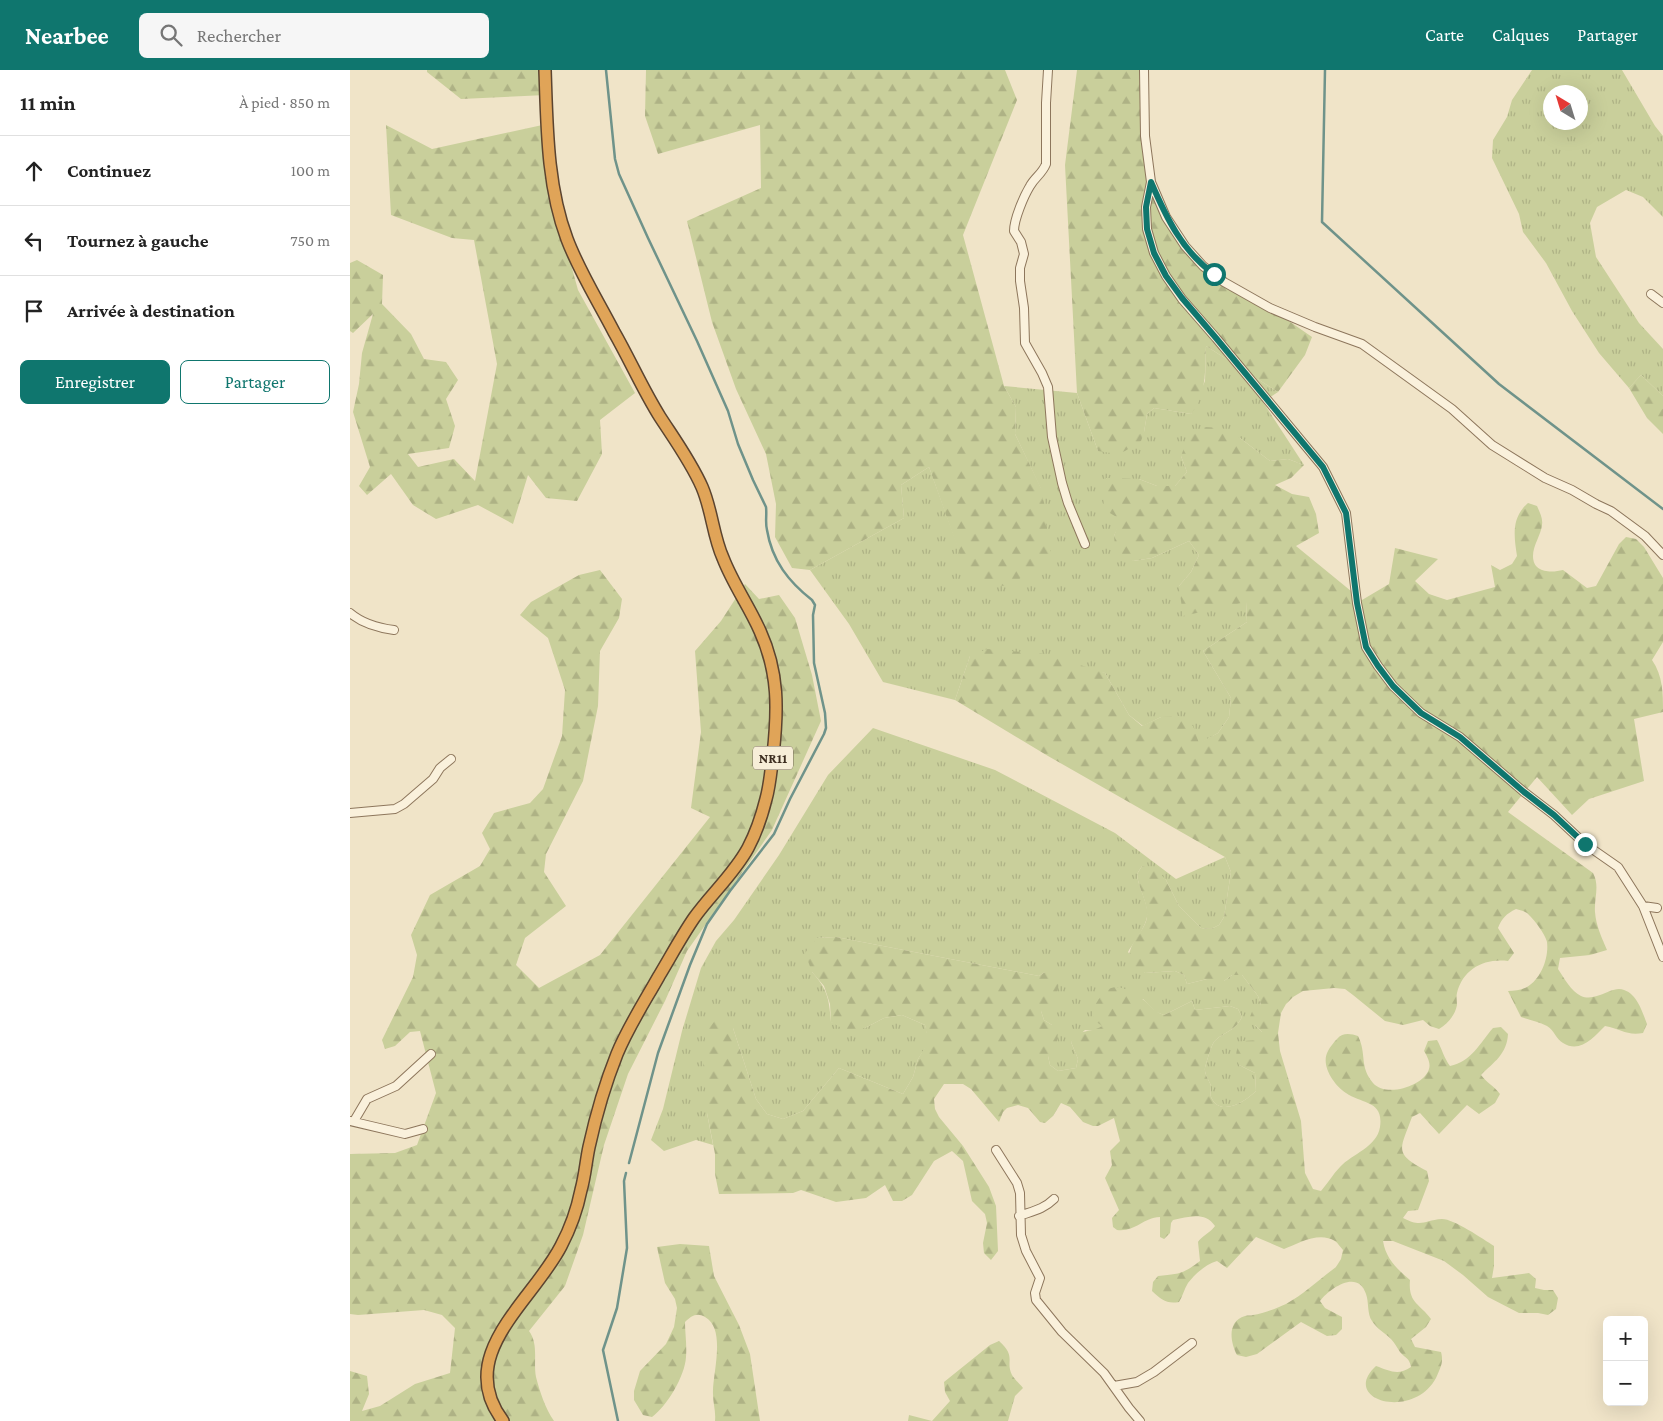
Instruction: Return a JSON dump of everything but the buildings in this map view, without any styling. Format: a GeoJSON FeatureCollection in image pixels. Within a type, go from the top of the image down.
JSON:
{"type":"FeatureCollection","features":[{"type":"Feature","properties":{"kind":"highway","name":"NR11"},"geometry":{"type":"LineString","coordinates":[[503,1421],[494,1407],[488,1390],[486,1368],[490,1352],[500,1332],[559,1249],[574,1216],[602,1094],[617,1053],[679,940],[748,847],[766,799],[772,762],[777,696],[773,669],[767,648],[752,613],[722,557],[703,490],[676,440],[660,416],[580,268],[567,239],[559,214],[552,174],[545,70]]}},
{"type":"Feature","properties":{"kind":"street"},"geometry":{"type":"LineString","coordinates":[[1048,70],[1046,164],[1043,171],[1030,186],[1017,217],[1014,231],[1021,242],[1024,254],[1020,268],[1020,282],[1024,308],[1025,343],[1048,387],[1052,437],[1062,482],[1068,503],[1085,544]]}},
{"type":"Feature","properties":{"kind":"street"},"geometry":{"type":"LineString","coordinates":[[1144,70],[1145,136],[1151,182],[1166,217],[1185,246],[1203,266],[1224,282],[1270,308],[1362,344],[1452,409],[1492,445],[1545,478],[1611,511],[1645,536],[1663,555]]}},
{"type":"Feature","properties":{"kind":"street"},"geometry":{"type":"LineString","coordinates":[[1151,182],[1146,207],[1147,229],[1154,253],[1166,276],[1182,298],[1323,467],[1346,513],[1357,603],[1366,647],[1378,666],[1393,686],[1421,713],[1460,737],[1554,815],[1585,844],[1618,867],[1643,906],[1663,957]]}},
{"type":"Feature","properties":{"kind":"street"},"geometry":{"type":"LineString","coordinates":[[1650,294],[1663,303]]}},
{"type":"Feature","properties":{"kind":"street"},"geometry":{"type":"LineString","coordinates":[[350,613],[377,628],[394,630]]}},
{"type":"Feature","properties":{"kind":"street"},"geometry":{"type":"LineString","coordinates":[[350,813],[395,809],[404,804],[433,779],[440,768],[451,759]]}},
{"type":"Feature","properties":{"kind":"street"},"geometry":{"type":"LineString","coordinates":[[1643,906],[1657,908]]}},
{"type":"Feature","properties":{"kind":"street"},"geometry":{"type":"LineString","coordinates":[[422,1129],[405,1134],[352,1121],[367,1099],[396,1086],[431,1054]]}},
{"type":"Feature","properties":{"kind":"street"},"geometry":{"type":"LineString","coordinates":[[996,1150],[1017,1183],[1020,1193],[1019,1216],[1023,1243],[1040,1278],[1035,1292],[1036,1300],[1047,1316],[1104,1373],[1140,1421]]}},
{"type":"Feature","properties":{"kind":"street"},"geometry":{"type":"LineString","coordinates":[[1019,1216],[1040,1210],[1054,1199]]}},
{"type":"Feature","properties":{"kind":"street"},"geometry":{"type":"LineString","coordinates":[[1114,1386],[1137,1382],[1154,1372],[1192,1343]]}},
{"type":"Feature","properties":{"kind":"green space"},"geometry":{"type":"Polygon","coordinates":[[[427,70],[545,70],[546,95],[461,99],[427,72],[427,70]]]}},
{"type":"Feature","properties":{"kind":"green space"},"geometry":{"type":"Polygon","coordinates":[[[646,70],[1005,70],[1017,100],[963,235],[1004,386],[1016,407],[1015,434],[1041,488],[1052,563],[1004,586],[969,580],[929,467],[901,485],[904,518],[810,570],[792,568],[775,537],[776,504],[766,454],[736,389],[712,322],[687,221],[761,188],[760,125],[658,154],[645,116],[646,70]]]}},
{"type":"Feature","properties":{"kind":"green space"},"geometry":{"type":"Polygon","coordinates":[[[1077,70],[1144,70],[1151,182],[1166,217],[1203,266],[1312,337],[1305,355],[1278,392],[1206,346],[1203,390],[1191,414],[1154,408],[1147,414],[1141,441],[1117,454],[1098,451],[1077,393],[1065,165],[1077,70]]]}},
{"type":"Feature","properties":{"kind":"green space"},"geometry":{"type":"Polygon","coordinates":[[[1532,70],[1622,70],[1655,126],[1663,136],[1663,217],[1643,197],[1626,190],[1597,207],[1590,223],[1596,257],[1639,323],[1663,349],[1663,396],[1641,375],[1629,388],[1599,353],[1572,311],[1546,263],[1523,232],[1519,214],[1492,158],[1493,140],[1507,117],[1512,100],[1532,70]]]}},
{"type":"Feature","properties":{"kind":"green space"},"geometry":{"type":"Polygon","coordinates":[[[547,124],[557,214],[578,290],[635,393],[600,420],[602,454],[577,501],[546,498],[528,475],[513,524],[478,505],[436,519],[413,505],[391,474],[367,495],[359,486],[370,467],[353,412],[359,384],[362,353],[373,314],[353,333],[350,331],[350,263],[357,260],[383,275],[382,304],[411,334],[424,359],[446,362],[458,380],[446,399],[455,426],[449,448],[408,454],[418,467],[454,459],[475,481],[497,364],[474,240],[452,238],[391,215],[386,125],[432,149],[547,124]]]}},
{"type":"Feature","properties":{"kind":"green space"},"geometry":{"type":"Polygon","coordinates":[[[1206,346],[1278,392],[1263,402],[1304,465],[1288,459],[1270,461],[1240,438],[1181,456],[1187,472],[1175,486],[1157,486],[1139,479],[1114,536],[1133,561],[1152,558],[1189,541],[1199,555],[1191,572],[1179,586],[1246,602],[1247,622],[1203,651],[1231,698],[1229,717],[1218,733],[1199,744],[1161,717],[1143,726],[1129,715],[1105,673],[970,656],[955,700],[883,682],[849,624],[810,570],[904,518],[901,485],[929,467],[970,580],[1041,489],[1015,434],[1016,407],[1004,386],[1077,393],[1098,451],[1144,432],[1147,414],[1154,408],[1191,414],[1205,381],[1206,346]]]}},
{"type":"Feature","properties":{"kind":"green space"},"geometry":{"type":"Polygon","coordinates":[[[1641,375],[1663,396],[1663,434],[1647,418],[1629,388],[1641,375]]]}},
{"type":"Feature","properties":{"kind":"green space"},"geometry":{"type":"Polygon","coordinates":[[[1204,427],[1222,428],[1240,438],[1270,461],[1288,459],[1304,465],[1291,478],[1275,485],[1292,494],[1309,497],[1316,514],[1319,533],[1296,546],[1362,600],[1389,584],[1395,548],[1438,559],[1415,581],[1429,594],[1447,600],[1495,587],[1491,565],[1500,570],[1512,564],[1517,556],[1516,521],[1528,503],[1537,506],[1542,520],[1533,556],[1534,562],[1539,569],[1548,571],[1563,570],[1587,588],[1596,586],[1619,544],[1626,537],[1636,539],[1644,547],[1663,578],[1663,642],[1652,660],[1660,678],[1663,712],[1634,719],[1644,781],[1589,799],[1572,815],[1537,777],[1508,812],[1593,873],[1596,887],[1596,917],[1607,950],[1590,955],[1560,958],[1558,969],[1571,988],[1577,994],[1584,997],[1593,997],[1617,989],[1630,993],[1638,1002],[1647,1024],[1643,1033],[1628,1033],[1605,1026],[1586,1043],[1575,1047],[1563,1043],[1547,1026],[1521,1017],[1508,991],[1525,988],[1536,979],[1543,968],[1547,955],[1547,942],[1542,931],[1527,913],[1516,909],[1505,917],[1498,928],[1514,953],[1508,961],[1483,963],[1464,977],[1457,993],[1457,1005],[1453,1016],[1439,1029],[1430,1026],[1423,1020],[1403,1025],[1385,1021],[1345,989],[1334,988],[1303,991],[1286,1004],[1281,1013],[1278,1033],[1280,1051],[1301,1121],[1305,1173],[1313,1189],[1321,1191],[1345,1162],[1374,1140],[1380,1127],[1380,1118],[1375,1107],[1346,1093],[1333,1080],[1327,1068],[1326,1056],[1339,1037],[1347,1034],[1358,1036],[1361,1042],[1364,1065],[1373,1083],[1387,1090],[1395,1090],[1413,1085],[1426,1075],[1429,1064],[1424,1051],[1428,1041],[1437,1040],[1450,1066],[1469,1056],[1493,1028],[1501,1027],[1508,1034],[1502,1052],[1495,1062],[1481,1075],[1500,1094],[1495,1103],[1479,1114],[1467,1105],[1439,1134],[1420,1113],[1412,1117],[1404,1137],[1402,1150],[1409,1160],[1427,1171],[1429,1181],[1418,1210],[1408,1211],[1403,1218],[1415,1223],[1442,1219],[1454,1222],[1468,1230],[1494,1246],[1492,1278],[1529,1273],[1536,1279],[1535,1288],[1553,1290],[1558,1298],[1556,1309],[1548,1315],[1519,1313],[1488,1297],[1444,1261],[1393,1241],[1383,1241],[1389,1258],[1410,1280],[1411,1294],[1415,1302],[1431,1319],[1426,1327],[1411,1339],[1415,1347],[1441,1352],[1442,1356],[1436,1378],[1425,1391],[1412,1399],[1397,1402],[1384,1401],[1373,1396],[1367,1388],[1367,1378],[1376,1366],[1398,1372],[1411,1367],[1408,1360],[1392,1341],[1372,1321],[1369,1315],[1366,1294],[1357,1283],[1344,1283],[1337,1286],[1320,1301],[1325,1308],[1342,1317],[1342,1329],[1336,1335],[1327,1336],[1301,1322],[1257,1354],[1246,1357],[1237,1355],[1232,1338],[1235,1322],[1246,1316],[1265,1312],[1286,1304],[1336,1267],[1341,1259],[1343,1250],[1335,1241],[1329,1238],[1322,1237],[1303,1241],[1284,1249],[1256,1237],[1227,1268],[1217,1261],[1201,1270],[1188,1283],[1179,1302],[1164,1301],[1152,1291],[1153,1282],[1158,1276],[1180,1273],[1200,1261],[1198,1242],[1215,1226],[1206,1218],[1196,1216],[1173,1220],[1170,1233],[1164,1239],[1160,1237],[1160,1217],[1148,1220],[1129,1229],[1117,1230],[1113,1227],[1112,1218],[1119,1210],[1105,1178],[1112,1165],[1110,1151],[1120,1141],[1114,1118],[1098,1126],[1093,1126],[1083,1122],[1070,1107],[1061,1103],[1053,1116],[1045,1123],[1040,1122],[1028,1108],[1018,1105],[1007,1108],[999,1122],[971,1089],[963,1084],[944,1084],[934,1099],[935,1109],[939,1117],[963,1146],[989,1187],[996,1206],[998,1251],[991,1260],[984,1253],[983,1243],[987,1223],[985,1214],[972,1201],[963,1161],[952,1151],[934,1161],[912,1195],[902,1201],[893,1201],[885,1185],[866,1198],[836,1202],[801,1190],[793,1193],[719,1194],[715,1174],[715,1154],[707,1113],[703,1052],[706,1032],[717,1018],[733,1028],[756,1099],[767,1114],[783,1119],[803,1111],[839,1068],[903,1094],[913,1077],[918,1059],[928,1042],[925,1025],[902,1015],[884,1018],[865,1028],[847,1031],[831,1022],[830,1004],[824,986],[812,972],[805,953],[817,938],[836,937],[1039,976],[1045,972],[1053,975],[1059,982],[1056,1000],[1041,1011],[1044,1020],[1058,1032],[1056,1051],[1048,1056],[1050,1065],[1058,1071],[1076,1068],[1078,1059],[1071,1042],[1082,1032],[1102,1026],[1094,1020],[1092,1011],[1103,994],[1112,988],[1117,987],[1131,992],[1164,1015],[1192,1001],[1195,1010],[1230,1006],[1238,1009],[1242,1017],[1232,1029],[1217,1039],[1211,1047],[1205,1070],[1211,1086],[1211,1097],[1215,1103],[1227,1107],[1240,1103],[1256,1091],[1255,1073],[1239,1065],[1236,1052],[1243,1041],[1262,1040],[1262,1032],[1250,1017],[1253,1009],[1261,1005],[1258,996],[1242,975],[1232,975],[1224,981],[1215,984],[1207,979],[1187,984],[1184,975],[1175,971],[1145,973],[1129,963],[1131,949],[1146,922],[1147,916],[1137,874],[1142,866],[1154,867],[1166,880],[1179,906],[1201,928],[1211,929],[1219,925],[1224,917],[1231,872],[1225,857],[1048,756],[955,700],[970,656],[987,649],[1046,654],[1105,673],[1129,715],[1142,726],[1161,717],[1179,716],[1193,726],[1199,743],[1218,733],[1229,717],[1231,698],[1203,651],[1247,622],[1246,602],[1183,616],[1179,586],[1191,572],[1199,555],[1189,541],[1152,558],[1133,561],[1116,555],[1114,536],[1120,519],[1103,509],[1106,478],[1139,479],[1157,486],[1175,486],[1187,472],[1181,456],[1188,438],[1204,427]]]}},
{"type":"Feature","properties":{"kind":"green space"},"geometry":{"type":"Polygon","coordinates":[[[600,570],[622,599],[619,618],[600,651],[598,706],[583,781],[546,854],[544,872],[566,906],[525,938],[516,965],[539,988],[600,955],[710,817],[691,808],[701,732],[695,651],[721,621],[745,584],[759,599],[779,595],[795,618],[812,675],[821,721],[772,830],[687,951],[665,1001],[628,1074],[604,1145],[583,1235],[565,1286],[529,1331],[534,1342],[536,1377],[545,1405],[554,1421],[350,1421],[350,1371],[367,1376],[369,1394],[362,1411],[380,1406],[415,1384],[450,1373],[455,1328],[442,1315],[424,1310],[350,1314],[350,1154],[395,1153],[417,1145],[436,1093],[420,1031],[410,1032],[395,1046],[385,1049],[382,1040],[413,977],[417,955],[411,935],[430,895],[480,866],[490,849],[482,833],[494,813],[530,803],[543,789],[562,736],[565,690],[548,638],[520,615],[531,602],[579,575],[600,570]]]}},
{"type":"Feature","properties":{"kind":"green space"},"geometry":{"type":"Polygon","coordinates":[[[873,728],[995,770],[1115,833],[1176,879],[1225,857],[1231,872],[1224,917],[1219,925],[1211,929],[1201,928],[1179,906],[1166,880],[1142,866],[1137,874],[1147,914],[1141,931],[1128,952],[1145,973],[1175,971],[1184,975],[1187,984],[1207,979],[1224,981],[1232,975],[1242,975],[1258,996],[1261,1005],[1255,1025],[1262,1032],[1262,1040],[1239,1065],[1255,1073],[1256,1091],[1240,1103],[1227,1107],[1215,1103],[1211,1097],[1211,1086],[1205,1070],[1211,1047],[1217,1039],[1232,1029],[1242,1017],[1238,1009],[1230,1006],[1195,1010],[1192,1001],[1164,1015],[1156,1012],[1143,999],[1095,1031],[1085,1030],[1071,1042],[1078,1059],[1076,1068],[1058,1071],[1050,1065],[1048,1056],[1052,1025],[1044,1020],[1041,1011],[1045,972],[1039,976],[836,937],[817,938],[812,972],[827,995],[831,1022],[865,1028],[884,1018],[902,1015],[925,1025],[929,1042],[918,1059],[913,1077],[903,1094],[839,1068],[803,1111],[783,1119],[767,1114],[756,1099],[733,1028],[707,1113],[713,1145],[696,1140],[664,1151],[651,1140],[663,1109],[682,1031],[701,968],[716,941],[734,920],[779,855],[828,775],[873,728]]]}},
{"type":"Feature","properties":{"kind":"green space"},"geometry":{"type":"Polygon","coordinates":[[[680,1244],[709,1246],[714,1276],[739,1325],[750,1354],[760,1421],[715,1421],[713,1386],[717,1342],[712,1323],[699,1315],[692,1316],[685,1322],[685,1365],[679,1381],[664,1406],[652,1417],[643,1415],[634,1400],[634,1391],[640,1371],[666,1344],[674,1327],[677,1308],[675,1299],[665,1283],[657,1247],[680,1244]]]}},
{"type":"Feature","properties":{"kind":"green space"},"geometry":{"type":"Polygon","coordinates":[[[999,1341],[1008,1351],[1012,1375],[1023,1388],[1015,1396],[1008,1421],[932,1421],[950,1401],[945,1392],[944,1382],[990,1345],[999,1341]]]}},
{"type":"Feature","properties":{"kind":"green space"},"geometry":{"type":"Polygon","coordinates":[[[909,1415],[932,1421],[908,1421],[909,1415]]]}},
{"type":"Feature","properties":{"kind":"waterway"},"geometry":{"type":"LineString","coordinates":[[606,70],[615,159],[619,174],[728,411],[738,444],[766,507],[766,527],[777,561],[789,578],[815,605],[813,615],[814,663],[825,713],[826,728],[774,834],[707,924],[658,1053],[629,1163]]}},
{"type":"Feature","properties":{"kind":"waterway"},"geometry":{"type":"LineString","coordinates":[[1325,70],[1322,222],[1499,384],[1663,509]]}},
{"type":"Feature","properties":{"kind":"waterway"},"geometry":{"type":"LineString","coordinates":[[618,1421],[603,1350],[617,1308],[627,1248],[624,1181],[626,1173]]}},
{"type":"Feature","properties":{"kind":"route"},"geometry":{"type":"LineString","coordinates":[[1214,274],[1203,266],[1185,246],[1166,217],[1151,182],[1146,207],[1147,229],[1154,253],[1166,276],[1182,298],[1323,467],[1346,513],[1357,603],[1366,647],[1378,666],[1410,704],[1460,737],[1554,815],[1585,844]]}}]}
